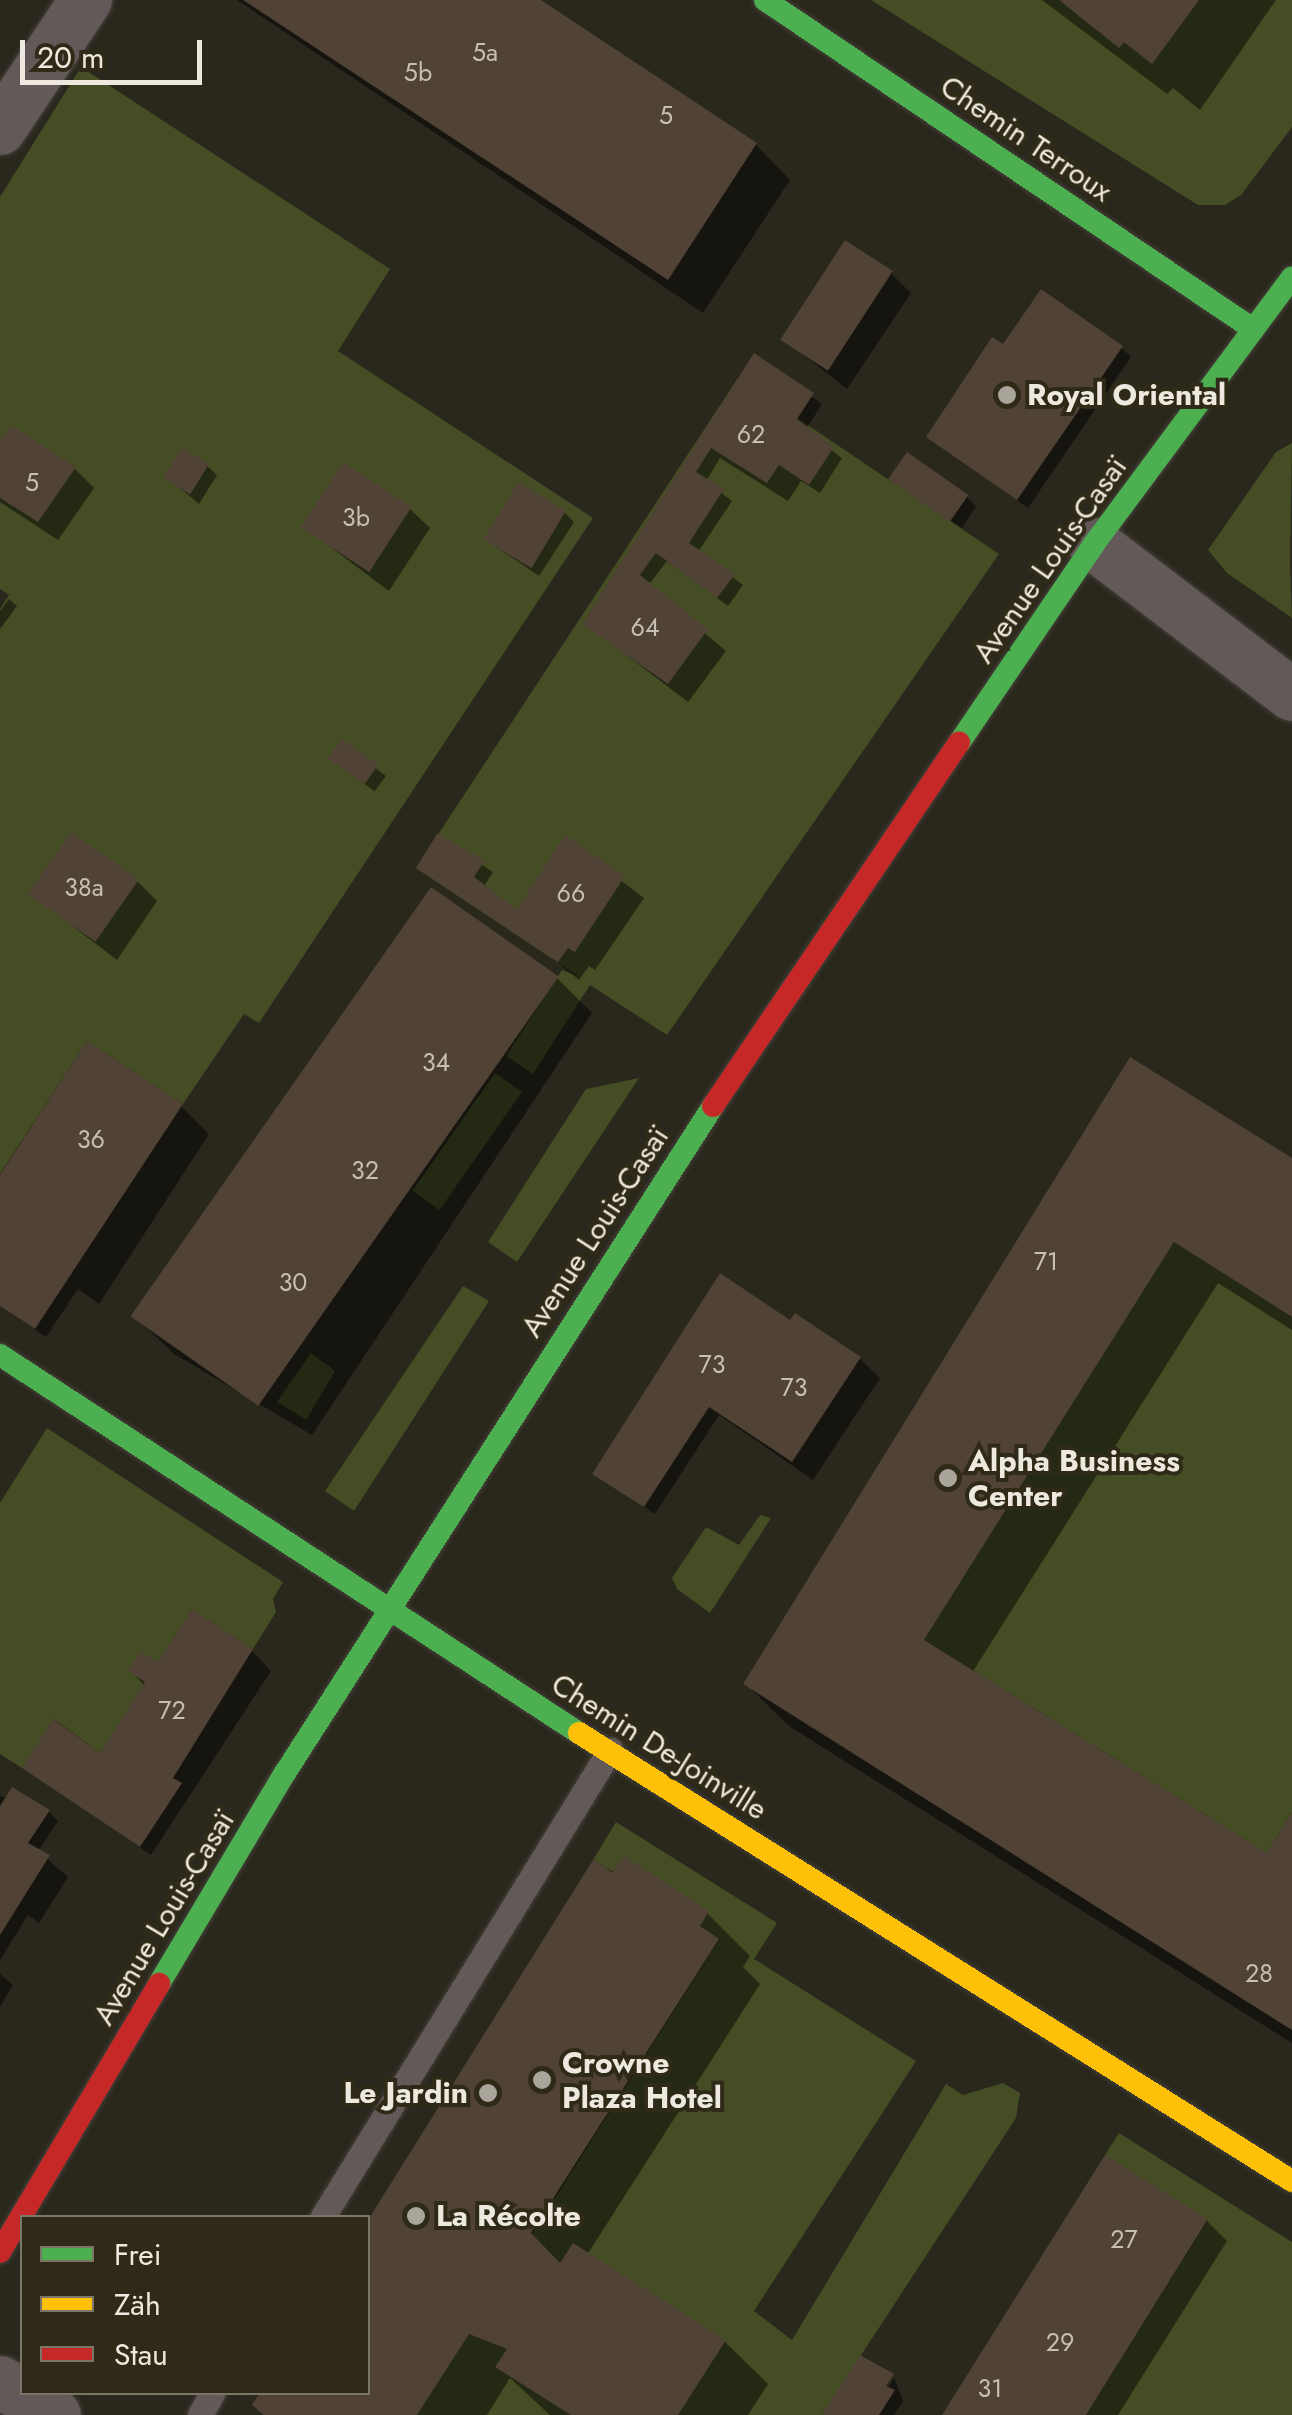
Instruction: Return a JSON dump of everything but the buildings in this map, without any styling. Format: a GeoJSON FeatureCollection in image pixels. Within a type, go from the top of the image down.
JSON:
{"type":"FeatureCollection","features":[{"type":"Feature","properties":{"kind":"main road","name":"Chemin Terroux"},"geometry":{"type":"LineString","coordinates":[[765,0],[1253,329]]}},
{"type":"Feature","properties":{"kind":"main road","name":"Avenue Louis-Casaï"},"geometry":{"type":"LineString","coordinates":[[22,2215],[388,1611],[681,1153],[1094,544],[1292,277]]}},
{"type":"Feature","properties":{"kind":"main road","name":"Chemin De-Joinville"},"geometry":{"type":"LineString","coordinates":[[0,1355],[388,1611],[1289,2173]]}},
{"type":"Feature","properties":{"kind":"main road","name":"Avenue Louis-Casaï"},"geometry":{"type":"LineString","coordinates":[[0,2252],[20,2219]]}},
{"type":"Feature","properties":{"kind":"street"},"geometry":{"type":"LineString","coordinates":[[0,129],[86,0]]}},
{"type":"Feature","properties":{"kind":"street"},"geometry":{"type":"LineString","coordinates":[[1094,544],[1292,695]]}},
{"type":"Feature","properties":{"kind":"street"},"geometry":{"type":"LineString","coordinates":[[22,2395],[55,2415]]}},
{"type":"Feature","properties":{"kind":"lane"},"geometry":{"type":"LineString","coordinates":[[324,2215],[610,1750]]}},
{"type":"Feature","properties":{"kind":"green space"},"geometry":{"type":"Polygon","coordinates":[[[871,0],[1292,0],[1292,127],[1241,195],[1225,205],[1198,205],[871,0]]]}},
{"type":"Feature","properties":{"kind":"green space"},"geometry":{"type":"Polygon","coordinates":[[[81,67],[390,269],[338,351],[593,518],[259,1023],[244,1014],[183,1104],[87,1041],[0,1174],[0,609],[9,595],[0,589],[0,197],[81,67]]]}},
{"type":"Feature","properties":{"kind":"green space"},"geometry":{"type":"Polygon","coordinates":[[[738,378],[999,554],[667,1035],[590,985],[533,1074],[506,1056],[562,970],[578,976],[416,868],[738,378]]]}},
{"type":"Feature","properties":{"kind":"green space"},"geometry":{"type":"Polygon","coordinates":[[[1292,443],[1292,618],[1227,573],[1208,550],[1276,452],[1292,443]]]}},
{"type":"Feature","properties":{"kind":"green space"},"geometry":{"type":"Polygon","coordinates":[[[495,1073],[522,1092],[439,1210],[412,1191],[495,1073]]]}},
{"type":"Feature","properties":{"kind":"green space"},"geometry":{"type":"Polygon","coordinates":[[[639,1078],[517,1262],[488,1242],[586,1089],[639,1078]]]}},
{"type":"Feature","properties":{"kind":"green space"},"geometry":{"type":"Polygon","coordinates":[[[1174,1242],[1292,1317],[1292,1812],[1267,1853],[924,1640],[1174,1242]]]}},
{"type":"Feature","properties":{"kind":"green space"},"geometry":{"type":"Polygon","coordinates":[[[463,1286],[489,1301],[354,1511],[325,1491],[463,1286]]]}},
{"type":"Feature","properties":{"kind":"green space"},"geometry":{"type":"Polygon","coordinates":[[[311,1353],[335,1371],[306,1420],[277,1402],[311,1353]]]}},
{"type":"Feature","properties":{"kind":"green space"},"geometry":{"type":"Polygon","coordinates":[[[47,1428],[283,1582],[273,1599],[276,1612],[253,1649],[192,1609],[100,1753],[54,1719],[22,1768],[0,1754],[0,1503],[47,1428]]]}},
{"type":"Feature","properties":{"kind":"green space"},"geometry":{"type":"Polygon","coordinates":[[[760,1515],[771,1518],[710,1613],[677,1589],[672,1578],[706,1527],[739,1545],[760,1515]]]}},
{"type":"Feature","properties":{"kind":"green space"},"geometry":{"type":"Polygon","coordinates":[[[616,1822],[777,1923],[754,1959],[916,2061],[754,2311],[792,2340],[946,2084],[963,2095],[1003,2083],[1020,2093],[1016,2118],[822,2415],[417,2415],[719,1940],[700,1926],[708,1911],[624,1857],[612,1872],[593,1860],[616,1822]]]}},
{"type":"Feature","properties":{"kind":"green space"},"geometry":{"type":"Polygon","coordinates":[[[1119,2133],[1292,2242],[1292,2415],[1086,2415],[1208,2220],[1105,2155],[1119,2133]]]}},
{"type":"Feature","properties":{"kind":"traffic: fast"},"geometry":{"type":"LineString","coordinates":[[765,0],[1253,329]]}},
{"type":"Feature","properties":{"kind":"traffic: fast"},"geometry":{"type":"LineString","coordinates":[[959,743],[1094,544],[1292,277]]}},
{"type":"Feature","properties":{"kind":"traffic: fast"},"geometry":{"type":"LineString","coordinates":[[159,1984],[285,1773],[713,1106]]}},
{"type":"Feature","properties":{"kind":"traffic: fast"},"geometry":{"type":"LineString","coordinates":[[0,1355],[579,1733]]}},
{"type":"Feature","properties":{"kind":"traffic: slow"},"geometry":{"type":"LineString","coordinates":[[579,1733],[1292,2181]]}},
{"type":"Feature","properties":{"kind":"traffic: jam"},"geometry":{"type":"LineString","coordinates":[[713,1106],[959,743]]}},
{"type":"Feature","properties":{"kind":"traffic: jam"},"geometry":{"type":"LineString","coordinates":[[22,2215],[159,1984]]}},
{"type":"Feature","properties":{"kind":"traffic: jam"},"geometry":{"type":"LineString","coordinates":[[0,2252],[20,2218]]}},
{"type":"Feature","properties":{"kind":"place","name":"Royal Oriental"},"geometry":{"type":"Point","coordinates":[1007,395]}},
{"type":"Feature","properties":{"kind":"place","name":"Alpha Business Center"},"geometry":{"type":"Point","coordinates":[948,1478]}},
{"type":"Feature","properties":{"kind":"place","name":"Crowne Plaza Hotel"},"geometry":{"type":"Point","coordinates":[542,2080]}},
{"type":"Feature","properties":{"kind":"place","name":"Le Jardin"},"geometry":{"type":"Point","coordinates":[488,2093]}},
{"type":"Feature","properties":{"kind":"place","name":"La Récolte"},"geometry":{"type":"Point","coordinates":[416,2216]}}]}
